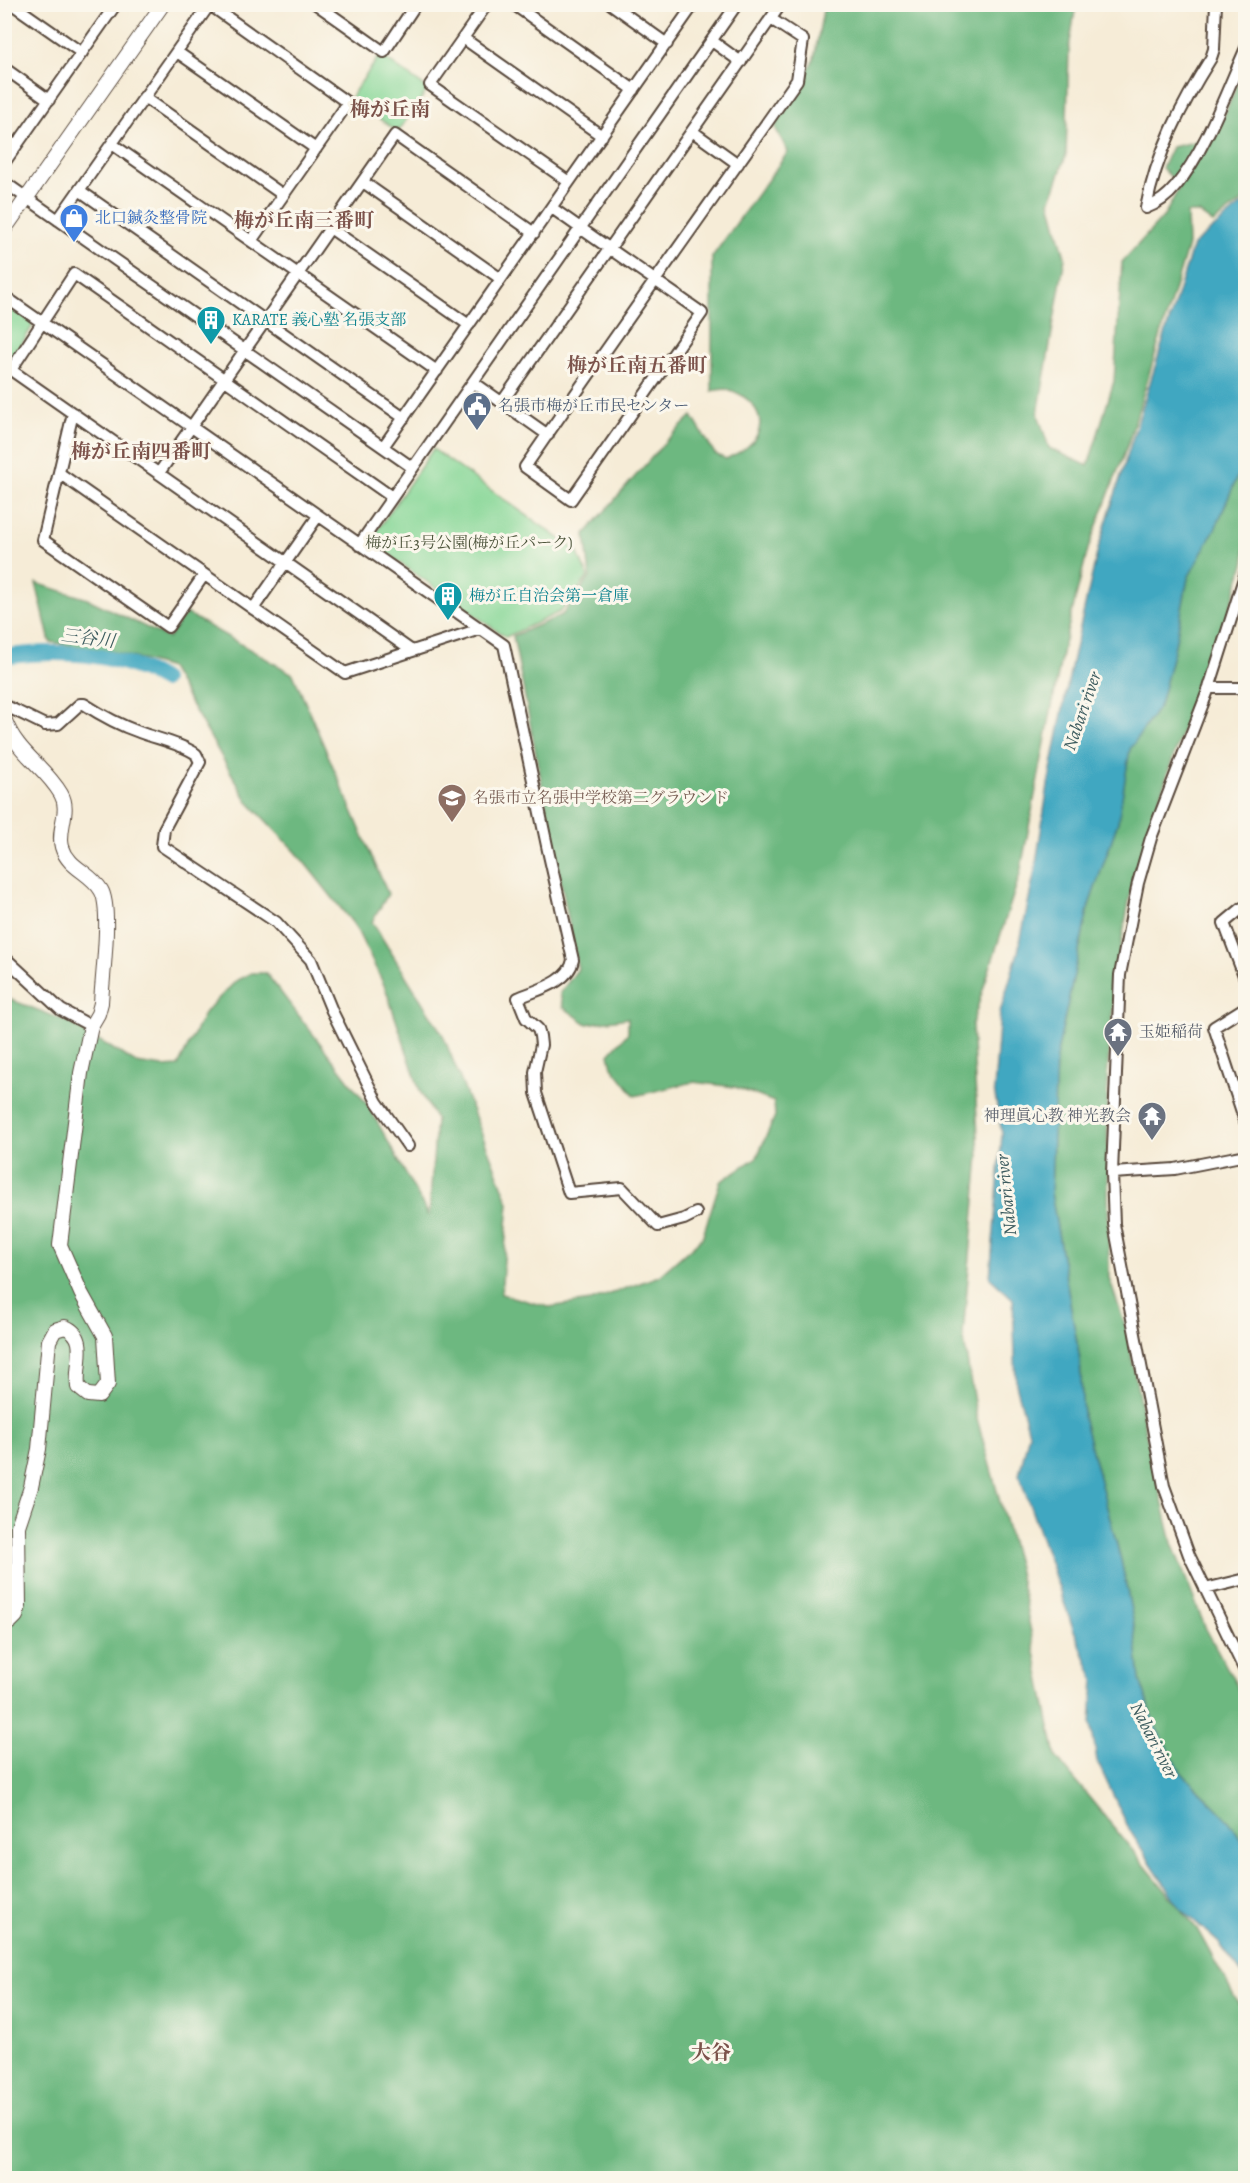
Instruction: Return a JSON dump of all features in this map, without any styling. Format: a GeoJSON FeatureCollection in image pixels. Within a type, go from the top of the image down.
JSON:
{"type":"FeatureCollection","features":[{"type":"Feature","properties":{"kind":"street"},"geometry":{"type":"LineString","coordinates":[[12,4],[82,53]]}},
{"type":"Feature","properties":{"kind":"street"},"geometry":{"type":"LineString","coordinates":[[5,228],[163,4]]}},
{"type":"Feature","properties":{"kind":"street"},"geometry":{"type":"LineString","coordinates":[[316,4],[384,52],[416,5]]}},
{"type":"Feature","properties":{"kind":"street"},"geometry":{"type":"LineString","coordinates":[[487,4],[430,85],[569,182]]}},
{"type":"Feature","properties":{"kind":"street"},"geometry":{"type":"LineString","coordinates":[[513,4],[634,90]]}},
{"type":"Feature","properties":{"kind":"street"},"geometry":{"type":"LineString","coordinates":[[611,4],[667,44]]}},
{"type":"Feature","properties":{"kind":"street"},"geometry":{"type":"LineString","coordinates":[[383,447],[694,4]]}},
{"type":"Feature","properties":{"kind":"street"},"geometry":{"type":"LineString","coordinates":[[359,545],[737,4]]}},
{"type":"Feature","properties":{"kind":"street"},"geometry":{"type":"LineString","coordinates":[[502,402],[781,4]]}},
{"type":"Feature","properties":{"kind":"street"},"geometry":{"type":"LineString","coordinates":[[1216,4],[1214,49],[1211,58],[1174,124],[1155,169],[1146,208],[1169,194],[1185,174],[1217,113],[1245,48]]}},
{"type":"Feature","properties":{"kind":"street"},"geometry":{"type":"LineString","coordinates":[[4,163],[113,5]]}},
{"type":"Feature","properties":{"kind":"street"},"geometry":{"type":"LineString","coordinates":[[58,220],[210,5],[348,102],[251,241]]}},
{"type":"Feature","properties":{"kind":"street"},"geometry":{"type":"LineString","coordinates":[[552,208],[610,248],[656,281],[702,313],[570,500],[525,468],[548,435],[656,281],[738,164],[798,80],[803,40],[771,19]]}},
{"type":"Feature","properties":{"kind":"street"},"geometry":{"type":"LineString","coordinates":[[463,38],[602,136]]}},
{"type":"Feature","properties":{"kind":"street"},"geometry":{"type":"LineString","coordinates":[[712,41],[741,62]]}},
{"type":"Feature","properties":{"kind":"street"},"geometry":{"type":"LineString","coordinates":[[177,52],[316,149]]}},
{"type":"Feature","properties":{"kind":"street"},"geometry":{"type":"LineString","coordinates":[[4,68],[49,100]]}},
{"type":"Feature","properties":{"kind":"street"},"geometry":{"type":"LineString","coordinates":[[144,97],[283,195]]}},
{"type":"Feature","properties":{"kind":"street"},"geometry":{"type":"LineString","coordinates":[[692,131],[738,164]]}},
{"type":"Feature","properties":{"kind":"street"},"geometry":{"type":"LineString","coordinates":[[159,473],[396,135],[534,233]]}},
{"type":"Feature","properties":{"kind":"street"},"geometry":{"type":"LineString","coordinates":[[4,138],[16,147]]}},
{"type":"Feature","properties":{"kind":"street"},"geometry":{"type":"LineString","coordinates":[[112,144],[437,371]]}},
{"type":"Feature","properties":{"kind":"street"},"geometry":{"type":"LineString","coordinates":[[4,182],[413,468]]}},
{"type":"Feature","properties":{"kind":"street"},"geometry":{"type":"LineString","coordinates":[[363,182],[501,279]]}},
{"type":"Feature","properties":{"kind":"street"},"geometry":{"type":"LineString","coordinates":[[79,190],[404,418]]}},
{"type":"Feature","properties":{"kind":"street"},"geometry":{"type":"LineString","coordinates":[[330,228],[469,325]]}},
{"type":"Feature","properties":{"kind":"street"},"geometry":{"type":"LineString","coordinates":[[392,497],[74,274],[11,370],[412,651]]}},
{"type":"Feature","properties":{"kind":"street"},"geometry":{"type":"LineString","coordinates":[[4,296],[504,645],[573,960],[572,966],[564,977],[518,999],[526,1018],[538,1029],[540,1036],[541,1045],[535,1072],[536,1093],[569,1193],[622,1188],[658,1226],[676,1222],[696,1213]]}},
{"type":"Feature","properties":{"kind":"street"},"geometry":{"type":"LineString","coordinates":[[473,382],[548,435]]}},
{"type":"Feature","properties":{"kind":"street"},"geometry":{"type":"LineString","coordinates":[[73,413],[43,540],[168,627],[204,575]]}},
{"type":"Feature","properties":{"kind":"street"},"geometry":{"type":"LineString","coordinates":[[59,473],[345,673],[480,629]]}},
{"type":"Feature","properties":{"kind":"street"},"geometry":{"type":"LineString","coordinates":[[253,609],[318,516]]}},
{"type":"Feature","properties":{"kind":"street"},"geometry":{"type":"LineString","coordinates":[[1245,572],[1209,688],[1151,838],[1138,883],[1122,961],[1117,1008],[1112,1173],[1114,1224],[1164,1486],[1189,1556],[1245,1673]]}},
{"type":"Feature","properties":{"kind":"street"},"geometry":{"type":"LineString","coordinates":[[1209,688],[1245,688]]}},
{"type":"Feature","properties":{"kind":"street"},"geometry":{"type":"LineString","coordinates":[[4,705],[45,725],[58,724],[84,704],[137,732],[196,754],[200,762],[164,829],[162,846],[276,922],[311,960],[332,1011],[377,1102],[408,1146]]}},
{"type":"Feature","properties":{"kind":"street"},"geometry":{"type":"LineString","coordinates":[[4,718],[13,739],[56,786],[63,798],[65,813],[61,835],[65,855],[74,867],[97,884],[106,901],[101,1003],[92,1026],[81,1073],[60,1245],[81,1293],[105,1336],[108,1384],[99,1396],[88,1395],[78,1387],[79,1338],[74,1330],[65,1326],[55,1330],[49,1341],[39,1449],[31,1487],[18,1526],[19,1606],[16,1616],[10,1622],[4,1622]]}},
{"type":"Feature","properties":{"kind":"street"},"geometry":{"type":"LineString","coordinates":[[1242,908],[1224,922],[1245,981]]}},
{"type":"Feature","properties":{"kind":"street"},"geometry":{"type":"LineString","coordinates":[[4,957],[61,1010],[92,1026]]}},
{"type":"Feature","properties":{"kind":"street"},"geometry":{"type":"LineString","coordinates":[[1245,1007],[1214,1027],[1242,1102],[1245,1124]]}},
{"type":"Feature","properties":{"kind":"street"},"geometry":{"type":"LineString","coordinates":[[1112,1173],[1175,1169],[1245,1155]]}},
{"type":"Feature","properties":{"kind":"street"},"geometry":{"type":"LineString","coordinates":[[1205,1588],[1245,1579]]}},
{"type":"Feature","properties":{"kind":"green space"},"geometry":{"type":"Polygon","coordinates":[[[824,5],[1076,5],[1069,48],[1066,155],[1050,202],[1065,257],[1038,414],[1049,448],[1088,466],[1114,381],[1122,262],[1164,216],[1180,186],[1162,168],[1172,147],[1215,137],[1245,66],[1244,200],[1213,223],[1199,213],[1187,213],[1188,245],[1129,441],[1088,549],[1063,648],[1020,874],[972,1024],[979,1156],[963,1334],[976,1415],[1018,1567],[1056,1757],[1197,1929],[1238,2003],[1245,2011],[1245,2178],[5,2178],[4,997],[69,1022],[136,1063],[163,1067],[178,1066],[205,1012],[237,980],[251,973],[266,973],[369,1107],[429,1216],[436,1120],[420,1091],[385,987],[355,926],[296,852],[248,802],[170,668],[115,652],[50,642],[36,583],[88,599],[168,638],[186,613],[293,674],[388,894],[372,922],[443,1035],[509,1203],[501,1294],[549,1307],[591,1301],[659,1276],[702,1238],[720,1182],[757,1157],[775,1116],[774,1102],[735,1087],[693,1082],[635,1096],[612,1067],[609,1054],[628,1033],[628,1018],[587,1024],[563,1007],[560,993],[578,969],[513,636],[562,615],[590,577],[585,534],[666,441],[692,416],[715,454],[726,459],[745,449],[755,439],[760,422],[754,406],[740,394],[730,390],[712,391],[712,257],[788,152],[775,127],[814,59],[824,5]]]}},
{"type":"Feature","properties":{"kind":"green space"},"geometry":{"type":"Polygon","coordinates":[[[380,55],[428,89],[398,132],[350,98],[380,55]]]}},
{"type":"Feature","properties":{"kind":"green space"},"geometry":{"type":"Polygon","coordinates":[[[4,301],[31,319],[32,327],[6,370],[4,301]]]}},
{"type":"Feature","properties":{"kind":"green space","name":"梅が丘3号公園(梅が丘パーク)"},"geometry":{"type":"Polygon","coordinates":[[[433,449],[577,551],[588,577],[560,612],[506,637],[376,546],[372,538],[433,449]]]}},
{"type":"Feature","properties":{"kind":"green space"},"geometry":{"type":"Polygon","coordinates":[[[1245,458],[1245,561],[1221,637],[1191,705],[1135,870],[1116,970],[1107,1078],[1109,1278],[1127,1331],[1145,1429],[1172,1543],[1205,1627],[1237,1686],[1245,1708],[1245,1845],[1229,1821],[1181,1772],[1156,1728],[1140,1680],[1134,1625],[1121,1560],[1083,1417],[1080,1360],[1051,1193],[1056,1058],[1089,905],[1118,822],[1130,748],[1160,705],[1174,650],[1188,578],[1216,527],[1245,458]]]}},
{"type":"Feature","properties":{"kind":"water","name":"Nabari river"},"geometry":{"type":"Polygon","coordinates":[[[1245,202],[1245,458],[1216,527],[1188,578],[1174,650],[1160,705],[1130,749],[1118,822],[1089,905],[1056,1058],[1051,1193],[1080,1360],[1083,1417],[1121,1560],[1134,1625],[1140,1680],[1156,1728],[1181,1772],[1229,1821],[1245,1845],[1245,1978],[1219,1943],[1180,1908],[1130,1831],[1097,1761],[1091,1724],[1094,1679],[1073,1628],[1019,1475],[1029,1433],[1016,1384],[1013,1299],[990,1278],[1002,1134],[994,1090],[1000,1012],[1018,952],[1072,662],[1098,549],[1193,245],[1245,202]]]}},
{"type":"Feature","properties":{"kind":"waterway","name":"三谷川"},"geometry":{"type":"LineString","coordinates":[[4,657],[45,653],[86,655],[126,663],[163,680]]}},
{"type":"Feature","properties":{"kind":"place","name":"北口鍼灸整骨院"},"geometry":{"type":"Point","coordinates":[74,244]}},
{"type":"Feature","properties":{"kind":"place","name":"KARATE 義心塾 名張支部"},"geometry":{"type":"Point","coordinates":[211,346]}},
{"type":"Feature","properties":{"kind":"place","name":"名張市梅が丘市民センター"},"geometry":{"type":"Point","coordinates":[477,432]}},
{"type":"Feature","properties":{"kind":"place","name":"梅が丘自治会第一倉庫"},"geometry":{"type":"Point","coordinates":[448,622]}},
{"type":"Feature","properties":{"kind":"place","name":"名張市立名張中学校第二グラウンド"},"geometry":{"type":"Point","coordinates":[452,824]}},
{"type":"Feature","properties":{"kind":"place","name":"玉姫稲荷"},"geometry":{"type":"Point","coordinates":[1118,1058]}},
{"type":"Feature","properties":{"kind":"place","name":"神理眞心教 神光教会"},"geometry":{"type":"Point","coordinates":[1152,1142]}},
{"type":"Feature","properties":{"kind":"district","name":"梅が丘南"},"geometry":{"type":"Point","coordinates":[390,109]}},
{"type":"Feature","properties":{"kind":"district","name":"梅が丘南三番町"},"geometry":{"type":"Point","coordinates":[304,220]}},
{"type":"Feature","properties":{"kind":"district","name":"梅が丘南五番町"},"geometry":{"type":"Point","coordinates":[637,365]}},
{"type":"Feature","properties":{"kind":"district","name":"梅が丘南四番町"},"geometry":{"type":"Point","coordinates":[141,451]}},
{"type":"Feature","properties":{"kind":"district","name":"大谷"},"geometry":{"type":"Point","coordinates":[711,2052]}}]}
